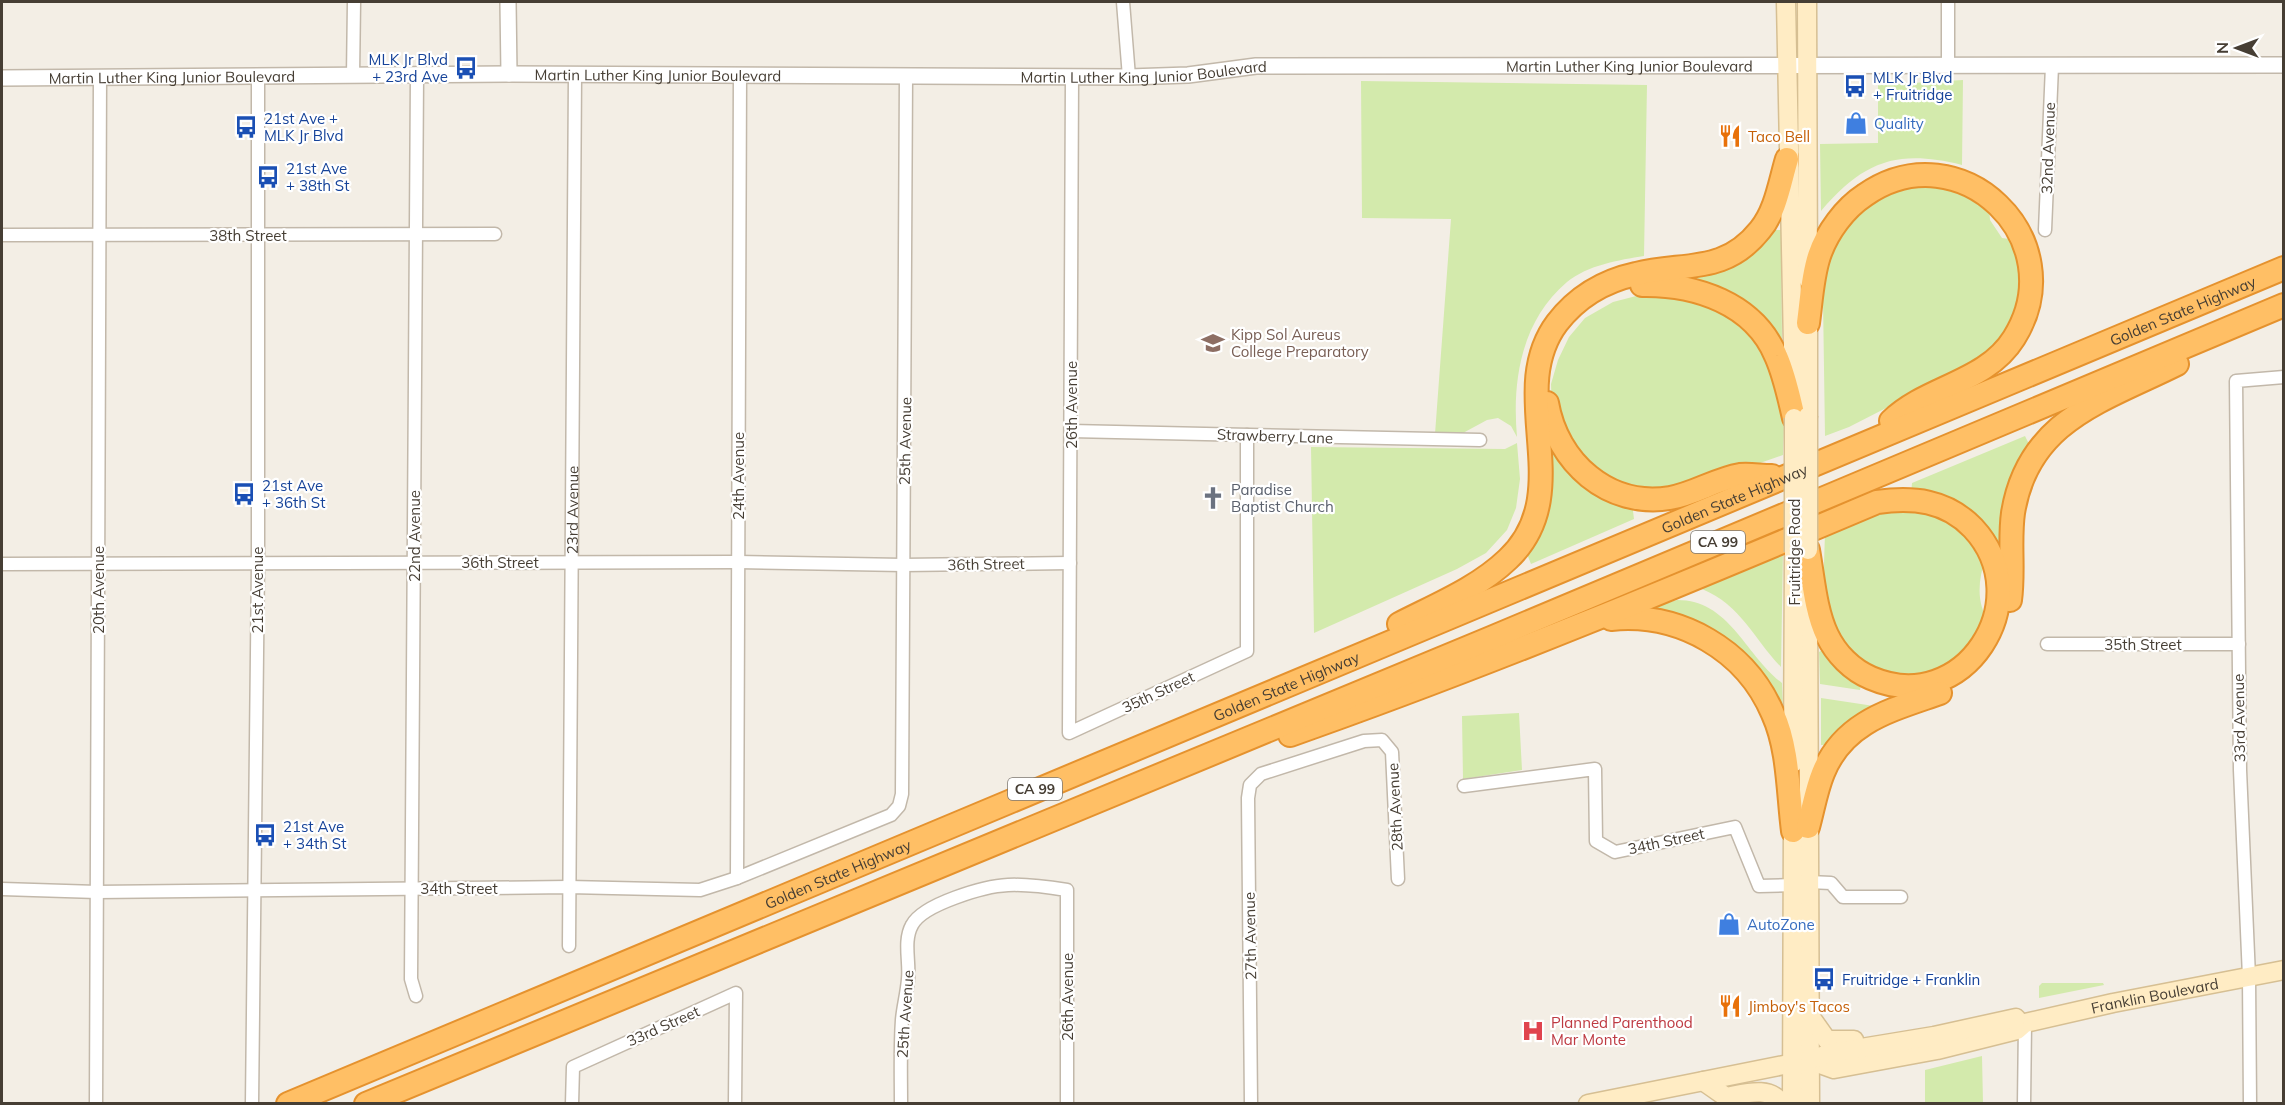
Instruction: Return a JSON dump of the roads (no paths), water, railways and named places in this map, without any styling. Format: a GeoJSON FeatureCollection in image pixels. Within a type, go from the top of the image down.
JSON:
{"type":"FeatureCollection","features":[{"type":"Feature","properties":{"kind":"highway"},"geometry":{"type":"LineString","coordinates":[[1279,687],[1486,577],[1510,558],[1527,533],[1539,505],[1542,475],[1535,386],[1542,354],[1556,324],[1578,300],[1606,282],[1638,273],[1698,267],[1722,260],[1744,247],[1761,229],[1773,208],[1787,159]]}},
{"type":"Feature","properties":{"kind":"highway"},"geometry":{"type":"LineString","coordinates":[[1808,323],[1819,255],[1833,228],[1852,203],[1879,185],[1909,175],[1941,175],[1972,184],[1998,203],[2018,228],[2029,259],[2031,291],[2023,322],[2014,339],[2006,350],[1982,371],[1902,411],[1873,439]]}},
{"type":"Feature","properties":{"kind":"highway","name":"Golden State Highway"},"geometry":{"type":"LineString","coordinates":[[288,1104],[2283,268]]}},
{"type":"Feature","properties":{"kind":"highway"},"geometry":{"type":"LineString","coordinates":[[1782,476],[1739,475],[1669,498],[1642,498],[1613,492],[1586,475],[1564,452],[1551,425],[1546,395],[1550,366],[1570,327],[1583,311],[1608,294],[1637,285],[1668,285],[1701,291],[1731,305],[1757,326],[1776,354],[1801,417]]}},
{"type":"Feature","properties":{"kind":"highway","name":"CA 99"},"geometry":{"type":"LineString","coordinates":[[366,1104],[2283,305]]}},
{"type":"Feature","properties":{"kind":"highway"},"geometry":{"type":"LineString","coordinates":[[1801,829],[1822,774],[1833,752],[1849,733],[1869,719],[1948,690],[1975,672],[1995,648],[2008,619],[2012,587],[2013,515],[2019,483],[2034,453],[2056,428],[2085,410],[2283,312]]}},
{"type":"Feature","properties":{"kind":"highway"},"geometry":{"type":"LineString","coordinates":[[1152,777],[1293,734],[1432,686],[1598,620],[1877,502],[1907,498],[1936,503],[1962,517],[1983,539],[1996,566],[1999,596],[1994,625],[1979,651],[1952,674],[1937,682],[1911,687],[1884,684],[1860,674],[1840,656],[1826,634],[1801,551]]}},
{"type":"Feature","properties":{"kind":"highway"},"geometry":{"type":"LineString","coordinates":[[1598,620],[1626,618],[1654,620],[1682,627],[1712,641],[1737,661],[1758,686],[1774,715],[1801,829]]}},
{"type":"Feature","properties":{"kind":"main road","name":"Fruitridge Road"},"geometry":{"type":"LineString","coordinates":[[1786,2],[1787,159],[1801,417],[1801,1061],[1810,1104]]}},
{"type":"Feature","properties":{"kind":"main road","name":"Fruitridge Road"},"geometry":{"type":"LineString","coordinates":[[1801,417],[1808,323],[1807,2]]}},
{"type":"Feature","properties":{"kind":"main road","name":"Fruitridge Road"},"geometry":{"type":"LineString","coordinates":[[1792,1104],[1809,1015],[1801,884]]}},
{"type":"Feature","properties":{"kind":"main road","name":"Franklin Boulevard"},"geometry":{"type":"LineString","coordinates":[[1801,1061],[1833,1069],[1948,1047],[2017,1030],[2025,1023],[2283,970]]}},
{"type":"Feature","properties":{"kind":"main road"},"geometry":{"type":"LineString","coordinates":[[1809,1015],[1827,1040],[1836,1042],[1877,1039],[1890,1044]]}},
{"type":"Feature","properties":{"kind":"main road","name":"Franklin Boulevard"},"geometry":{"type":"LineString","coordinates":[[1588,1104],[1831,1053],[1890,1044],[2015,1018],[2025,1023]]}},
{"type":"Feature","properties":{"kind":"main road"},"geometry":{"type":"LineString","coordinates":[[1703,1081],[1726,1097],[1768,1093],[1777,1096],[1782,1104]]}},
{"type":"Feature","properties":{"kind":"street"},"geometry":{"type":"LineString","coordinates":[[354,2],[354,76]]}},
{"type":"Feature","properties":{"kind":"street"},"geometry":{"type":"LineString","coordinates":[[507,2],[509,74]]}},
{"type":"Feature","properties":{"kind":"street"},"geometry":{"type":"LineString","coordinates":[[1124,2],[1129,77]]}},
{"type":"Feature","properties":{"kind":"street"},"geometry":{"type":"LineString","coordinates":[[1948,2],[1948,66]]}},
{"type":"Feature","properties":{"kind":"street","name":"Martin Luther King Junior Boulevard"},"geometry":{"type":"LineString","coordinates":[[2,78],[509,74],[1129,77],[1188,75],[1256,66],[2283,64]]}},
{"type":"Feature","properties":{"kind":"street","name":"32nd Avenue"},"geometry":{"type":"LineString","coordinates":[[2045,230],[2052,66]]}},
{"type":"Feature","properties":{"kind":"street","name":"22nd Avenue"},"geometry":{"type":"LineString","coordinates":[[416,996],[411,979],[417,75]]}},
{"type":"Feature","properties":{"kind":"street","name":"23rd Avenue"},"geometry":{"type":"LineString","coordinates":[[569,946],[575,75]]}},
{"type":"Feature","properties":{"kind":"street","name":"24th Avenue"},"geometry":{"type":"LineString","coordinates":[[737,878],[740,75]]}},
{"type":"Feature","properties":{"kind":"street","name":"21st Avenue"},"geometry":{"type":"LineString","coordinates":[[252,1104],[258,563],[258,76]]}},
{"type":"Feature","properties":{"kind":"street","name":"25th Avenue"},"geometry":{"type":"LineString","coordinates":[[898,806],[902,794],[906,76]]}},
{"type":"Feature","properties":{"kind":"street","name":"26th Avenue"},"geometry":{"type":"LineString","coordinates":[[1069,733],[1072,76]]}},
{"type":"Feature","properties":{"kind":"street","name":"20th Avenue"},"geometry":{"type":"LineString","coordinates":[[96,1104],[100,77]]}},
{"type":"Feature","properties":{"kind":"street","name":"38th Street"},"geometry":{"type":"LineString","coordinates":[[2,235],[495,234]]}},
{"type":"Feature","properties":{"kind":"street","name":"33rd Avenue"},"geometry":{"type":"LineString","coordinates":[[2250,1104],[2249,977],[2240,770],[2235,381],[2283,377]]}},
{"type":"Feature","properties":{"kind":"street","name":"Strawberry Lane"},"geometry":{"type":"LineString","coordinates":[[1071,431],[1480,440]]}},
{"type":"Feature","properties":{"kind":"street","name":"35th Street"},"geometry":{"type":"LineString","coordinates":[[1069,733],[1247,651],[1247,435]]}},
{"type":"Feature","properties":{"kind":"street","name":"36th Street"},"geometry":{"type":"LineString","coordinates":[[2,564],[738,562],[903,565],[1070,563]]}},
{"type":"Feature","properties":{"kind":"street","name":"35th Street"},"geometry":{"type":"LineString","coordinates":[[2047,644],[2239,644]]}},
{"type":"Feature","properties":{"kind":"street","name":"27th Avenue"},"geometry":{"type":"LineString","coordinates":[[1251,1104],[1248,798],[1250,785],[1261,774],[1364,741],[1382,740]]}},
{"type":"Feature","properties":{"kind":"street","name":"28th Avenue"},"geometry":{"type":"LineString","coordinates":[[1382,740],[1392,752],[1398,879]]}},
{"type":"Feature","properties":{"kind":"street","name":"34th Street"},"geometry":{"type":"LineString","coordinates":[[1464,786],[1595,769],[1596,841],[1615,852],[1736,826],[1760,886],[1831,883],[1843,897],[1901,897]]}},
{"type":"Feature","properties":{"kind":"street","name":"34th Street"},"geometry":{"type":"LineString","coordinates":[[2,889],[97,891],[569,887],[700,890],[737,878],[891,815],[898,806]]}},
{"type":"Feature","properties":{"kind":"street","name":"25th Avenue"},"geometry":{"type":"LineString","coordinates":[[901,1104],[902,1019],[909,978],[908,940],[912,925],[919,916],[931,908],[983,889],[1007,885],[1038,885],[1067,890]]}},
{"type":"Feature","properties":{"kind":"street","name":"26th Avenue"},"geometry":{"type":"LineString","coordinates":[[1067,890],[1067,1104]]}},
{"type":"Feature","properties":{"kind":"street","name":"33rd Street"},"geometry":{"type":"LineString","coordinates":[[572,1104],[573,1067],[736,993],[735,1104]]}},
{"type":"Feature","properties":{"kind":"street"},"geometry":{"type":"LineString","coordinates":[[2024,1104],[2025,1023]]}},
{"type":"Feature","properties":{"kind":"place","name":"MLK Jr Blvd + 23rd Ave"},"geometry":{"type":"Point","coordinates":[466,68]}},
{"type":"Feature","properties":{"kind":"place","name":"MLK Jr Blvd + Fruitridge"},"geometry":{"type":"Point","coordinates":[1855,86]}},
{"type":"Feature","properties":{"kind":"place","name":"Quality"},"geometry":{"type":"Point","coordinates":[1856,123]}},
{"type":"Feature","properties":{"kind":"place","name":"21st Ave + MLK Jr Blvd"},"geometry":{"type":"Point","coordinates":[246,127]}},
{"type":"Feature","properties":{"kind":"place","name":"Taco Bell"},"geometry":{"type":"Point","coordinates":[1730,136]}},
{"type":"Feature","properties":{"kind":"place","name":"21st Ave + 38th St"},"geometry":{"type":"Point","coordinates":[268,177]}},
{"type":"Feature","properties":{"kind":"place","name":"Kipp Sol Aureus College Preparatory"},"geometry":{"type":"Point","coordinates":[1213,343]}},
{"type":"Feature","properties":{"kind":"place","name":"21st Ave + 36th St"},"geometry":{"type":"Point","coordinates":[244,494]}},
{"type":"Feature","properties":{"kind":"place","name":"Paradise Baptist Church"},"geometry":{"type":"Point","coordinates":[1213,498]}},
{"type":"Feature","properties":{"kind":"place","name":"21st Ave + 34th St"},"geometry":{"type":"Point","coordinates":[265,835]}},
{"type":"Feature","properties":{"kind":"place","name":"AutoZone"},"geometry":{"type":"Point","coordinates":[1729,924]}},
{"type":"Feature","properties":{"kind":"place","name":"Fruitridge + Franklin"},"geometry":{"type":"Point","coordinates":[1824,979]}},
{"type":"Feature","properties":{"kind":"place","name":"Jimboy's Tacos"},"geometry":{"type":"Point","coordinates":[1730,1006]}},
{"type":"Feature","properties":{"kind":"place","name":"Planned Parenthood Mar Monte"},"geometry":{"type":"Point","coordinates":[1533,1031]}}]}
